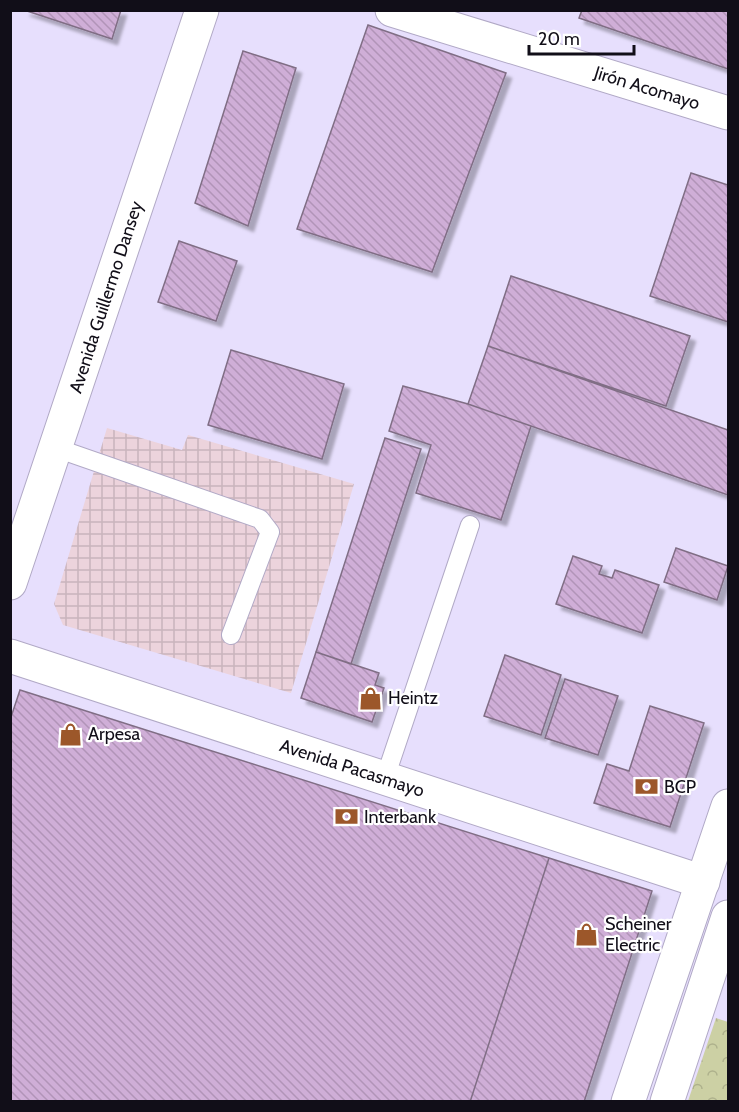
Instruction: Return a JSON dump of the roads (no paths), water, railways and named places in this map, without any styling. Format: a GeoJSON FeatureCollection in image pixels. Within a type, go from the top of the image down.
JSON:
{"type":"FeatureCollection","features":[{"type":"Feature","properties":{"kind":"street","name":"Avenida Guillermo Dansey"},"geometry":{"type":"LineString","coordinates":[[10,584],[202,10]]}},
{"type":"Feature","properties":{"kind":"street","name":"Jirón Acomayo"},"geometry":{"type":"LineString","coordinates":[[392,10],[729,113]]}},
{"type":"Feature","properties":{"kind":"street","name":"Avenida Pacasmayo"},"geometry":{"type":"LineString","coordinates":[[10,657],[716,886]]}},
{"type":"Feature","properties":{"kind":"street"},"geometry":{"type":"LineString","coordinates":[[628,1101],[716,886],[729,806]]}},
{"type":"Feature","properties":{"kind":"street"},"geometry":{"type":"LineString","coordinates":[[667,1101],[729,918]]}},
{"type":"Feature","properties":{"kind":"lane"},"geometry":{"type":"LineString","coordinates":[[56,448],[260,519],[270,532],[231,635]]}},
{"type":"Feature","properties":{"kind":"lane"},"geometry":{"type":"LineString","coordinates":[[385,778],[470,525]]}},
{"type":"Feature","properties":{"kind":"place","name":"Heintz"},"geometry":{"type":"Point","coordinates":[370,698]}},
{"type":"Feature","properties":{"kind":"place","name":"Arpesa"},"geometry":{"type":"Point","coordinates":[70,734]}},
{"type":"Feature","properties":{"kind":"place","name":"BCP"},"geometry":{"type":"Point","coordinates":[646,787]}},
{"type":"Feature","properties":{"kind":"place","name":"Interbank"},"geometry":{"type":"Point","coordinates":[346,817]}},
{"type":"Feature","properties":{"kind":"place","name":"Scheiner Electric"},"geometry":{"type":"Point","coordinates":[587,934]}}]}
